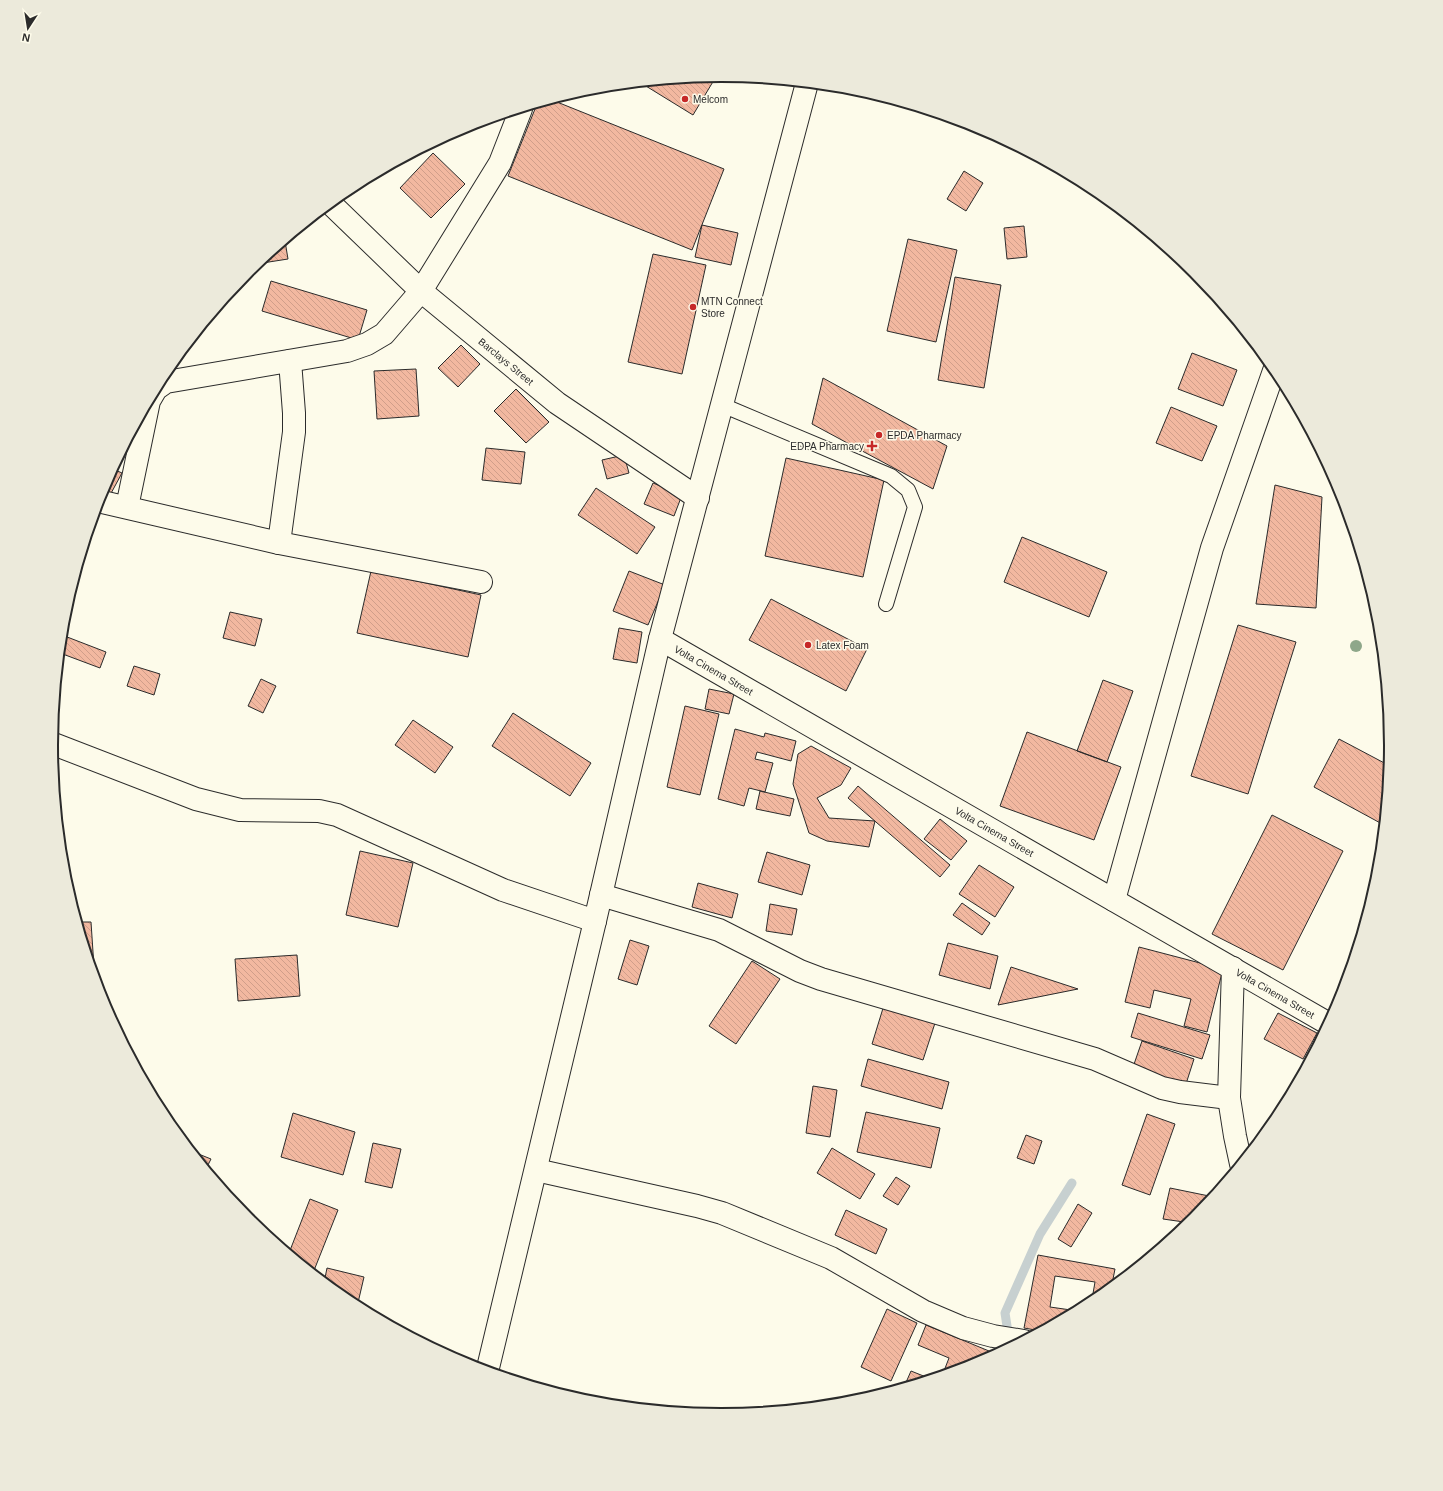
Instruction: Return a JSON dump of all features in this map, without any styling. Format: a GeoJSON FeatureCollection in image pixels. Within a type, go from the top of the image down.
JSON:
{"type":"FeatureCollection","features":[{"type":"Feature","properties":{"kind":"main road"},"geometry":{"type":"LineString","coordinates":[[488,1366],[595,921],[660,639],[806,88]]}},
{"type":"Feature","properties":{"kind":"main road"},"geometry":{"type":"LineString","coordinates":[[167,382],[347,351],[367,344],[384,334],[421,290],[500,163],[519,114]]}},
{"type":"Feature","properties":{"kind":"main road","name":"Barclays Street"},"geometry":{"type":"LineString","coordinates":[[334,207],[421,290],[557,404],[698,498]]}},
{"type":"Feature","properties":{"kind":"main road"},"geometry":{"type":"LineString","coordinates":[[279,543],[294,432],[290,361]]}},
{"type":"Feature","properties":{"kind":"main road"},"geometry":{"type":"LineString","coordinates":[[1114,900],[1212,548],[1272,376]]}},
{"type":"Feature","properties":{"kind":"main road"},"geometry":{"type":"LineString","coordinates":[[127,508],[146,416]]}},
{"type":"Feature","properties":{"kind":"main road"},"geometry":{"type":"LineString","coordinates":[[105,503],[279,543],[481,582]]}},
{"type":"Feature","properties":{"kind":"main road","name":"Volta Cinema Street"},"geometry":{"type":"LineString","coordinates":[[660,639],[1324,1021]]}},
{"type":"Feature","properties":{"kind":"main road"},"geometry":{"type":"LineString","coordinates":[[58,746],[203,801],[240,810],[319,811],[337,815],[503,890],[595,921]]}},
{"type":"Feature","properties":{"kind":"main road"},"geometry":{"type":"LineString","coordinates":[[601,895],[719,930],[821,979],[1095,1059],[1162,1088],[1180,1092],[1229,1098]]}},
{"type":"Feature","properties":{"kind":"main road"},"geometry":{"type":"LineString","coordinates":[[1233,968],[1229,1098],[1234,1136],[1240,1159]]}},
{"type":"Feature","properties":{"kind":"main road"},"geometry":{"type":"LineString","coordinates":[[536,1170],[722,1213],[831,1258],[923,1311],[964,1328],[993,1336],[1017,1340]]}},
{"type":"Feature","properties":{"kind":"lane"},"geometry":{"type":"LineString","coordinates":[[722,405],[891,476],[908,490],[916,508],[886,604]]}},
{"type":"Feature","properties":{"kind":"building","name":"Melcom"},"geometry":{"type":"Polygon","coordinates":[[[713,82],[693,115],[647,87],[678,83],[713,82]]]}},
{"type":"Feature","properties":{"kind":"building"},"geometry":{"type":"Polygon","coordinates":[[[559,103],[724,169],[692,250],[508,176],[535,109],[559,103]]]}},
{"type":"Feature","properties":{"kind":"building"},"geometry":{"type":"Polygon","coordinates":[[[433,153],[465,184],[431,218],[400,188],[433,153]]]}},
{"type":"Feature","properties":{"kind":"building"},"geometry":{"type":"Polygon","coordinates":[[[964,171],[983,183],[966,211],[947,199],[964,171]]]}},
{"type":"Feature","properties":{"kind":"building"},"geometry":{"type":"Polygon","coordinates":[[[702,225],[738,233],[731,265],[695,257],[702,225]]]}},
{"type":"Feature","properties":{"kind":"building"},"geometry":{"type":"Polygon","coordinates":[[[1024,226],[1027,257],[1007,259],[1004,228],[1024,226]]]}},
{"type":"Feature","properties":{"kind":"building"},"geometry":{"type":"Polygon","coordinates":[[[908,239],[957,250],[936,342],[887,331],[908,239]]]}},
{"type":"Feature","properties":{"kind":"building"},"geometry":{"type":"Polygon","coordinates":[[[286,246],[288,259],[267,262],[286,246]]]}},
{"type":"Feature","properties":{"kind":"building"},"geometry":{"type":"Polygon","coordinates":[[[653,254],[706,265],[682,374],[628,362],[653,254]]]}},
{"type":"Feature","properties":{"kind":"building"},"geometry":{"type":"Polygon","coordinates":[[[955,277],[1001,285],[984,388],[938,380],[955,277]]]}},
{"type":"Feature","properties":{"kind":"building"},"geometry":{"type":"Polygon","coordinates":[[[271,281],[367,310],[358,340],[262,311],[271,281]]]}},
{"type":"Feature","properties":{"kind":"building"},"geometry":{"type":"Polygon","coordinates":[[[461,345],[480,364],[458,387],[438,368],[461,345]]]}},
{"type":"Feature","properties":{"kind":"building"},"geometry":{"type":"Polygon","coordinates":[[[1192,353],[1237,370],[1223,406],[1178,389],[1192,353]]]}},
{"type":"Feature","properties":{"kind":"building"},"geometry":{"type":"Polygon","coordinates":[[[416,369],[419,416],[377,419],[374,371],[416,369]]]}},
{"type":"Feature","properties":{"kind":"building","name":"EPDA Pharmacy"},"geometry":{"type":"Polygon","coordinates":[[[823,378],[947,446],[933,489],[812,424],[823,378]]]}},
{"type":"Feature","properties":{"kind":"building"},"geometry":{"type":"Polygon","coordinates":[[[516,389],[549,422],[526,443],[494,411],[516,389]]]}},
{"type":"Feature","properties":{"kind":"building"},"geometry":{"type":"Polygon","coordinates":[[[1171,407],[1217,426],[1202,461],[1156,443],[1171,407]]]}},
{"type":"Feature","properties":{"kind":"building"},"geometry":{"type":"Polygon","coordinates":[[[486,448],[525,452],[521,484],[482,480],[486,448]]]}},
{"type":"Feature","properties":{"kind":"building"},"geometry":{"type":"Polygon","coordinates":[[[624,455],[629,473],[607,479],[602,460],[624,455]]]}},
{"type":"Feature","properties":{"kind":"building"},"geometry":{"type":"Polygon","coordinates":[[[786,458],[884,480],[863,577],[765,556],[786,458]]]}},
{"type":"Feature","properties":{"kind":"building"},"geometry":{"type":"Polygon","coordinates":[[[118,471],[122,473],[109,497],[107,496],[118,471]]]}},
{"type":"Feature","properties":{"kind":"building"},"geometry":{"type":"Polygon","coordinates":[[[653,483],[682,495],[674,516],[644,504],[653,483]]]}},
{"type":"Feature","properties":{"kind":"building"},"geometry":{"type":"Polygon","coordinates":[[[1275,485],[1322,497],[1316,608],[1256,604],[1275,485]]]}},
{"type":"Feature","properties":{"kind":"building"},"geometry":{"type":"Polygon","coordinates":[[[596,488],[655,527],[637,554],[578,515],[596,488]]]}},
{"type":"Feature","properties":{"kind":"building"},"geometry":{"type":"Polygon","coordinates":[[[1022,537],[1107,572],[1089,617],[1004,582],[1022,537]]]}},
{"type":"Feature","properties":{"kind":"building"},"geometry":{"type":"Polygon","coordinates":[[[371,571],[481,595],[468,657],[357,633],[371,571]]]}},
{"type":"Feature","properties":{"kind":"building"},"geometry":{"type":"Polygon","coordinates":[[[629,571],[665,585],[648,625],[613,611],[629,571]]]}},
{"type":"Feature","properties":{"kind":"building","name":"Latex Foam"},"geometry":{"type":"Polygon","coordinates":[[[771,599],[867,649],[846,691],[749,640],[771,599]]]}},
{"type":"Feature","properties":{"kind":"building"},"geometry":{"type":"Polygon","coordinates":[[[230,612],[262,619],[255,646],[223,638],[230,612]]]}},
{"type":"Feature","properties":{"kind":"building"},"geometry":{"type":"Polygon","coordinates":[[[1238,625],[1296,642],[1248,794],[1191,776],[1238,625]]]}},
{"type":"Feature","properties":{"kind":"building"},"geometry":{"type":"Polygon","coordinates":[[[619,628],[642,632],[637,663],[613,659],[619,628]]]}},
{"type":"Feature","properties":{"kind":"building"},"geometry":{"type":"Polygon","coordinates":[[[68,637],[106,652],[100,668],[65,655],[68,637]]]}},
{"type":"Feature","properties":{"kind":"building"},"geometry":{"type":"Polygon","coordinates":[[[134,666],[160,674],[154,695],[127,686],[134,666]]]}},
{"type":"Feature","properties":{"kind":"building"},"geometry":{"type":"Polygon","coordinates":[[[261,679],[276,686],[263,713],[248,706],[261,679]]]}},
{"type":"Feature","properties":{"kind":"building"},"geometry":{"type":"Polygon","coordinates":[[[1103,680],[1133,691],[1107,762],[1077,751],[1103,680]]]}},
{"type":"Feature","properties":{"kind":"building"},"geometry":{"type":"Polygon","coordinates":[[[709,689],[734,694],[729,714],[705,709],[709,689]]]}},
{"type":"Feature","properties":{"kind":"building"},"geometry":{"type":"Polygon","coordinates":[[[685,706],[719,714],[700,795],[667,787],[685,706]]]}},
{"type":"Feature","properties":{"kind":"building"},"geometry":{"type":"Polygon","coordinates":[[[513,713],[591,763],[570,796],[492,746],[513,713]]]}},
{"type":"Feature","properties":{"kind":"building"},"geometry":{"type":"Polygon","coordinates":[[[413,720],[453,747],[435,773],[395,745],[413,720]]]}},
{"type":"Feature","properties":{"kind":"building"},"geometry":{"type":"Polygon","coordinates":[[[735,729],[764,737],[765,733],[796,741],[791,761],[757,752],[755,759],[773,763],[765,792],[749,788],[744,806],[718,799],[735,729]]]}},
{"type":"Feature","properties":{"kind":"building"},"geometry":{"type":"Polygon","coordinates":[[[1027,732],[1121,767],[1094,840],[1000,806],[1027,732]]]}},
{"type":"Feature","properties":{"kind":"building"},"geometry":{"type":"Polygon","coordinates":[[[1339,739],[1385,763],[1384,789],[1380,823],[1314,787],[1339,739]]]}},
{"type":"Feature","properties":{"kind":"building"},"geometry":{"type":"Polygon","coordinates":[[[811,746],[851,768],[841,785],[817,798],[829,818],[875,821],[869,847],[827,841],[809,833],[793,784],[798,754],[811,746]]]}},
{"type":"Feature","properties":{"kind":"building"},"geometry":{"type":"Polygon","coordinates":[[[858,786],[950,865],[940,877],[848,798],[858,786]]]}},
{"type":"Feature","properties":{"kind":"building"},"geometry":{"type":"Polygon","coordinates":[[[760,791],[794,799],[790,816],[756,809],[760,791]]]}},
{"type":"Feature","properties":{"kind":"building"},"geometry":{"type":"Polygon","coordinates":[[[1272,815],[1343,851],[1283,970],[1212,934],[1272,815]]]}},
{"type":"Feature","properties":{"kind":"building"},"geometry":{"type":"Polygon","coordinates":[[[940,819],[967,841],[951,860],[924,839],[940,819]]]}},
{"type":"Feature","properties":{"kind":"building"},"geometry":{"type":"Polygon","coordinates":[[[360,851],[413,863],[398,927],[346,915],[360,851]]]}},
{"type":"Feature","properties":{"kind":"building"},"geometry":{"type":"Polygon","coordinates":[[[767,852],[810,865],[802,895],[758,882],[767,852]]]}},
{"type":"Feature","properties":{"kind":"building"},"geometry":{"type":"Polygon","coordinates":[[[979,865],[1014,887],[995,917],[959,894],[979,865]]]}},
{"type":"Feature","properties":{"kind":"building"},"geometry":{"type":"Polygon","coordinates":[[[698,883],[738,894],[732,918],[692,907],[698,883]]]}},
{"type":"Feature","properties":{"kind":"building"},"geometry":{"type":"Polygon","coordinates":[[[962,903],[990,923],[982,935],[953,915],[962,903]]]}},
{"type":"Feature","properties":{"kind":"building"},"geometry":{"type":"Polygon","coordinates":[[[770,904],[797,909],[792,935],[766,931],[770,904]]]}},
{"type":"Feature","properties":{"kind":"building"},"geometry":{"type":"Polygon","coordinates":[[[82,922],[91,922],[94,960],[82,922]]]}},
{"type":"Feature","properties":{"kind":"building"},"geometry":{"type":"Polygon","coordinates":[[[630,940],[649,946],[637,985],[618,979],[630,940]]]}},
{"type":"Feature","properties":{"kind":"building"},"geometry":{"type":"Polygon","coordinates":[[[948,943],[998,956],[990,989],[939,975],[948,943]]]}},
{"type":"Feature","properties":{"kind":"building"},"geometry":{"type":"Polygon","coordinates":[[[1139,947],[1223,969],[1207,1032],[1184,1026],[1191,999],[1154,990],[1150,1008],[1125,1002],[1139,947]]]}},
{"type":"Feature","properties":{"kind":"building"},"geometry":{"type":"Polygon","coordinates":[[[297,955],[300,996],[238,1001],[235,959],[297,955]]]}},
{"type":"Feature","properties":{"kind":"building"},"geometry":{"type":"Polygon","coordinates":[[[752,961],[780,979],[736,1044],[709,1026],[752,961]]]}},
{"type":"Feature","properties":{"kind":"building"},"geometry":{"type":"Polygon","coordinates":[[[1011,967],[1078,989],[998,1005],[1011,967]]]}},
{"type":"Feature","properties":{"kind":"building"},"geometry":{"type":"Polygon","coordinates":[[[884,1005],[936,1020],[923,1060],[872,1044],[884,1005]]]}},
{"type":"Feature","properties":{"kind":"building"},"geometry":{"type":"Polygon","coordinates":[[[1138,1013],[1210,1035],[1202,1059],[1131,1037],[1138,1013]]]}},
{"type":"Feature","properties":{"kind":"building"},"geometry":{"type":"Polygon","coordinates":[[[1278,1013],[1317,1033],[1303,1059],[1264,1039],[1278,1013]]]}},
{"type":"Feature","properties":{"kind":"building"},"geometry":{"type":"Polygon","coordinates":[[[1142,1041],[1194,1059],[1185,1087],[1132,1070],[1142,1041]]]}},
{"type":"Feature","properties":{"kind":"building"},"geometry":{"type":"Polygon","coordinates":[[[868,1059],[949,1082],[942,1109],[861,1086],[868,1059]]]}},
{"type":"Feature","properties":{"kind":"building"},"geometry":{"type":"Polygon","coordinates":[[[813,1086],[837,1090],[830,1137],[806,1133],[813,1086]]]}},
{"type":"Feature","properties":{"kind":"building"},"geometry":{"type":"Polygon","coordinates":[[[866,1112],[940,1128],[931,1168],[857,1152],[866,1112]]]}},
{"type":"Feature","properties":{"kind":"building"},"geometry":{"type":"Polygon","coordinates":[[[293,1113],[355,1132],[343,1175],[281,1157],[293,1113]]]}},
{"type":"Feature","properties":{"kind":"building"},"geometry":{"type":"Polygon","coordinates":[[[1147,1114],[1175,1124],[1150,1195],[1122,1185],[1147,1114]]]}},
{"type":"Feature","properties":{"kind":"building"},"geometry":{"type":"Polygon","coordinates":[[[1026,1135],[1042,1141],[1034,1164],[1017,1158],[1026,1135]]]}},
{"type":"Feature","properties":{"kind":"building"},"geometry":{"type":"Polygon","coordinates":[[[373,1143],[401,1149],[392,1188],[365,1182],[373,1143]]]}},
{"type":"Feature","properties":{"kind":"building"},"geometry":{"type":"Polygon","coordinates":[[[832,1148],[875,1174],[860,1199],[817,1173],[832,1148]]]}},
{"type":"Feature","properties":{"kind":"building"},"geometry":{"type":"Polygon","coordinates":[[[199,1154],[211,1159],[208,1165],[199,1154]]]}},
{"type":"Feature","properties":{"kind":"building"},"geometry":{"type":"Polygon","coordinates":[[[896,1177],[910,1186],[898,1205],[883,1196],[896,1177]]]}},
{"type":"Feature","properties":{"kind":"building"},"geometry":{"type":"Polygon","coordinates":[[[1170,1188],[1208,1196],[1183,1222],[1163,1219],[1170,1188]]]}},
{"type":"Feature","properties":{"kind":"building"},"geometry":{"type":"Polygon","coordinates":[[[310,1199],[338,1210],[315,1269],[290,1249],[310,1199]]]}},
{"type":"Feature","properties":{"kind":"building"},"geometry":{"type":"Polygon","coordinates":[[[1078,1204],[1092,1213],[1071,1247],[1058,1239],[1078,1204]]]}},
{"type":"Feature","properties":{"kind":"building"},"geometry":{"type":"Polygon","coordinates":[[[846,1210],[887,1229],[876,1254],[835,1235],[846,1210]]]}},
{"type":"Feature","properties":{"kind":"building"},"geometry":{"type":"Polygon","coordinates":[[[1038,1255],[1115,1269],[1113,1281],[1093,1295],[1095,1282],[1055,1276],[1050,1307],[1069,1310],[1035,1330],[1024,1328],[1038,1255]]]}},
{"type":"Feature","properties":{"kind":"building"},"geometry":{"type":"Polygon","coordinates":[[[327,1268],[364,1277],[359,1300],[353,1297],[325,1277],[327,1268]]]}},
{"type":"Feature","properties":{"kind":"building"},"geometry":{"type":"Polygon","coordinates":[[[887,1309],[917,1323],[891,1381],[861,1367],[887,1309]]]}},
{"type":"Feature","properties":{"kind":"building"},"geometry":{"type":"Polygon","coordinates":[[[926,1325],[989,1351],[944,1370],[949,1358],[918,1345],[926,1325]]]}},
{"type":"Feature","properties":{"kind":"building"},"geometry":{"type":"Polygon","coordinates":[[[911,1371],[925,1377],[906,1382],[911,1371]]]}},
{"type":"Feature","properties":{"kind":"waterway"},"geometry":{"type":"LineString","coordinates":[[1009,1339],[1005,1313],[1040,1234],[1072,1183]]}},
{"type":"Feature","properties":{"kind":"place","name":"Melcom"},"geometry":{"type":"Point","coordinates":[685,99]}},
{"type":"Feature","properties":{"kind":"place","name":"MTN Connect Store"},"geometry":{"type":"Point","coordinates":[693,307]}},
{"type":"Feature","properties":{"kind":"place","name":"EPDA Pharmacy"},"geometry":{"type":"Point","coordinates":[879,435]}},
{"type":"Feature","properties":{"kind":"place","name":"EDPA Pharmacy"},"geometry":{"type":"Point","coordinates":[872,446]}},
{"type":"Feature","properties":{"kind":"place","name":"Latex Foam"},"geometry":{"type":"Point","coordinates":[808,645]}}]}
